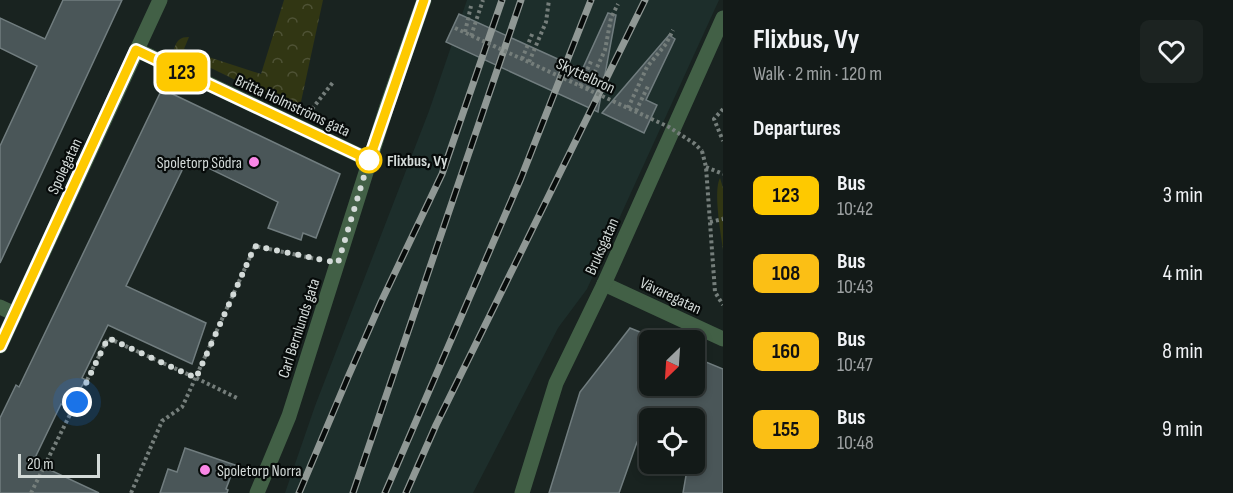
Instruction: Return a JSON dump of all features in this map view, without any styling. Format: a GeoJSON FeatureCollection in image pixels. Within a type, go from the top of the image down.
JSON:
{"type":"FeatureCollection","features":[{"type":"Feature","properties":{"kind":"street","name":"Spolegatan"},"geometry":{"type":"LineString","coordinates":[[0,346],[160,0]]}},
{"type":"Feature","properties":{"kind":"street","name":"Carl Bernlunds gata"},"geometry":{"type":"LineString","coordinates":[[257,493],[289,416],[369,160],[424,0]]}},
{"type":"Feature","properties":{"kind":"street","name":"Bruksgatan"},"geometry":{"type":"LineString","coordinates":[[522,493],[556,383],[604,284],[723,18]]}},
{"type":"Feature","properties":{"kind":"street","name":"Britta Holmströms gata"},"geometry":{"type":"LineString","coordinates":[[136,50],[369,160]]}},
{"type":"Feature","properties":{"kind":"street","name":"Vävaregatan"},"geometry":{"type":"LineString","coordinates":[[604,284],[723,339]]}},
{"type":"Feature","properties":{"kind":"street"},"geometry":{"type":"LineString","coordinates":[[0,307],[15,314]]}},
{"type":"Feature","properties":{"kind":"path"},"geometry":{"type":"LineString","coordinates":[[471,36],[483,0]]}},
{"type":"Feature","properties":{"kind":"path"},"geometry":{"type":"LineString","coordinates":[[529,62],[546,22],[549,0]]}},
{"type":"Feature","properties":{"kind":"path"},"geometry":{"type":"LineString","coordinates":[[587,89],[605,50],[611,18],[618,4]]}},
{"type":"Feature","properties":{"kind":"path"},"geometry":{"type":"LineString","coordinates":[[465,32],[471,6]]}},
{"type":"Feature","properties":{"kind":"path","name":"Skyttelbron"},"geometry":{"type":"LineString","coordinates":[[455,28],[678,132],[702,151],[706,167]]}},
{"type":"Feature","properties":{"kind":"path"},"geometry":{"type":"LineString","coordinates":[[628,108],[647,68],[674,30]]}},
{"type":"Feature","properties":{"kind":"path"},"geometry":{"type":"LineString","coordinates":[[522,59],[533,32]]}},
{"type":"Feature","properties":{"kind":"path"},"geometry":{"type":"LineString","coordinates":[[580,86],[592,59]]}},
{"type":"Feature","properties":{"kind":"path"},"geometry":{"type":"LineString","coordinates":[[298,127],[334,81]]}},
{"type":"Feature","properties":{"kind":"path"},"geometry":{"type":"LineString","coordinates":[[636,111],[649,84]]}},
{"type":"Feature","properties":{"kind":"path"},"geometry":{"type":"LineString","coordinates":[[723,109],[714,118],[723,141]]}},
{"type":"Feature","properties":{"kind":"path"},"geometry":{"type":"LineString","coordinates":[[723,174],[706,167],[715,292],[723,305]]}},
{"type":"Feature","properties":{"kind":"path"},"geometry":{"type":"LineString","coordinates":[[710,222],[723,219]]}},
{"type":"Feature","properties":{"kind":"path"},"geometry":{"type":"LineString","coordinates":[[131,493],[162,421],[182,406],[255,246],[338,263]]}},
{"type":"Feature","properties":{"kind":"path"},"geometry":{"type":"LineString","coordinates":[[31,493],[108,338],[237,398]]}},
{"type":"Feature","properties":{"kind":"shaded area"},"geometry":{"type":"Polygon","coordinates":[[[467,0],[719,0],[587,289],[558,328],[473,493],[285,493],[315,406],[429,111],[467,0]]]}},
{"type":"Feature","properties":{"kind":"green space"},"geometry":{"type":"Polygon","coordinates":[[[284,0],[323,0],[299,111],[174,49],[179,40],[189,37],[184,49],[261,74],[284,0]]]}},
{"type":"Feature","properties":{"kind":"green space"},"geometry":{"type":"Polygon","coordinates":[[[720,178],[723,188],[723,250],[717,202],[720,178]]]}},
{"type":"Feature","properties":{"kind":"building"},"geometry":{"type":"Polygon","coordinates":[[[63,0],[122,0],[0,263],[0,146],[37,66],[0,48],[0,18],[45,39],[63,0]]]}},
{"type":"Feature","properties":{"kind":"building"},"geometry":{"type":"Polygon","coordinates":[[[608,13],[616,15],[598,112],[446,42],[459,14],[582,70],[608,13]]]}},
{"type":"Feature","properties":{"kind":"building"},"geometry":{"type":"Polygon","coordinates":[[[669,35],[675,39],[646,100],[657,105],[644,133],[602,113],[669,35]]]}},
{"type":"Feature","properties":{"kind":"building"},"geometry":{"type":"Polygon","coordinates":[[[162,89],[340,174],[316,238],[303,233],[301,240],[268,228],[278,202],[188,158],[126,286],[206,323],[192,364],[108,325],[82,378],[86,380],[68,407],[61,404],[33,462],[99,493],[0,493],[0,418],[16,385],[19,387],[162,89]]]}},
{"type":"Feature","properties":{"kind":"building"},"geometry":{"type":"Polygon","coordinates":[[[630,328],[639,332],[639,396],[705,396],[705,362],[723,369],[723,493],[683,493],[686,474],[705,474],[705,408],[639,408],[639,440],[619,493],[549,493],[580,392],[630,328]]]}},
{"type":"Feature","properties":{"kind":"building","name":"Spoletorp Norra"},"geometry":{"type":"Polygon","coordinates":[[[185,448],[235,465],[226,489],[227,493],[160,493],[168,469],[177,472],[185,448]]]}},
{"type":"Feature","properties":{"kind":"railway"},"geometry":{"type":"LineString","coordinates":[[299,493],[381,302],[442,174],[502,0]]}},
{"type":"Feature","properties":{"kind":"railway"},"geometry":{"type":"LineString","coordinates":[[353,493],[521,0]]}},
{"type":"Feature","properties":{"kind":"railway"},"geometry":{"type":"LineString","coordinates":[[385,493],[521,178],[591,0]]}},
{"type":"Feature","properties":{"kind":"railway"},"geometry":{"type":"LineString","coordinates":[[406,493],[436,425],[645,0]]}},
{"type":"Feature","properties":{"kind":"bus line","name":"123"},"geometry":{"type":"LineString","coordinates":[[0,346],[136,50],[369,160],[424,0]]}},
{"type":"Feature","properties":{"kind":"place","name":"Flixbus, Vy"},"geometry":{"type":"Point","coordinates":[369,160]}},
{"type":"Feature","properties":{"kind":"place","name":"Spoletorp Södra"},"geometry":{"type":"Point","coordinates":[254,162]}},
{"type":"Feature","properties":{"kind":"place","name":"Spoletorp Norra"},"geometry":{"type":"Point","coordinates":[205,470]}},
{"type":"Feature","properties":{"kind":"route"},"geometry":{"type":"LineString","coordinates":[[77,402],[108,338],[196,378],[255,246],[338,263],[369,160]]}}]}
